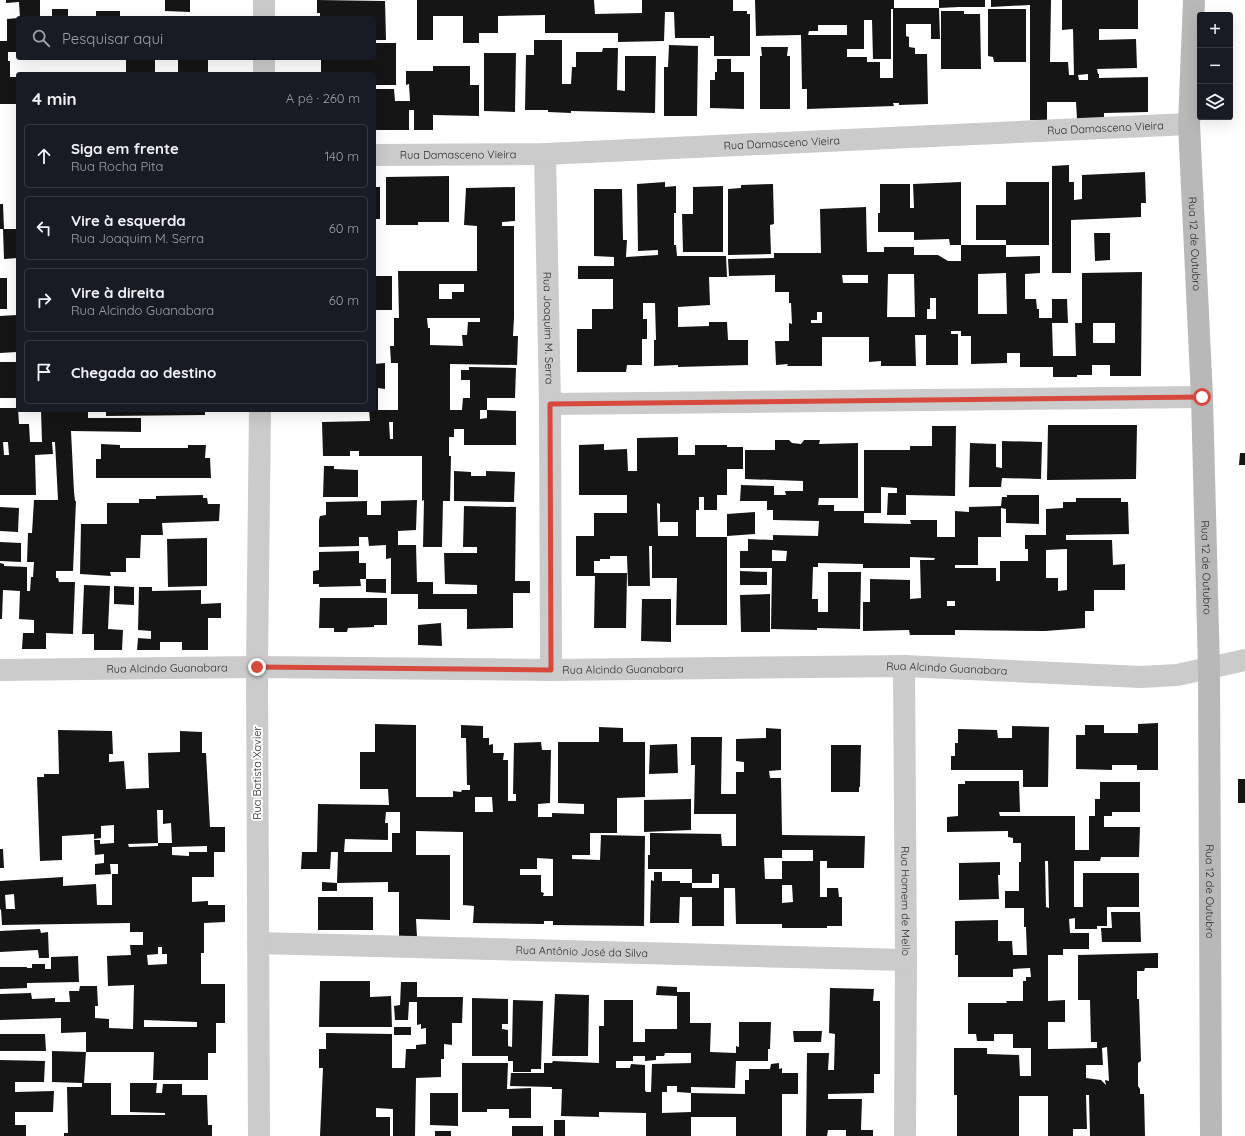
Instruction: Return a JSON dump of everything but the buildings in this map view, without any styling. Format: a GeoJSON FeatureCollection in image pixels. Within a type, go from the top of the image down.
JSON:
{"type":"FeatureCollection","features":[{"type":"Feature","properties":{"kind":"street"},"geometry":{"type":"LineString","coordinates":[[264,0],[264,16]]}},
{"type":"Feature","properties":{"kind":"street","name":"Rua 12 de Outubro"},"geometry":{"type":"LineString","coordinates":[[1194,0],[1189,124],[1202,397],[1209,668],[1211,1136]]}},
{"type":"Feature","properties":{"kind":"street"},"geometry":{"type":"LineString","coordinates":[[264,60],[264,72]]}},
{"type":"Feature","properties":{"kind":"street","name":"Rua Damasceno Vieira"},"geometry":{"type":"LineString","coordinates":[[376,155],[545,154],[1189,124]]}},
{"type":"Feature","properties":{"kind":"street","name":"Rua Joaquim M. Serra"},"geometry":{"type":"LineString","coordinates":[[545,154],[550,404],[551,670]]}},
{"type":"Feature","properties":{"kind":"street"},"geometry":{"type":"LineString","coordinates":[[550,404],[1202,397]]}},
{"type":"Feature","properties":{"kind":"street","name":"Rua Batista Xavier"},"geometry":{"type":"LineString","coordinates":[[259,1136],[257,667],[260,412]]}},
{"type":"Feature","properties":{"kind":"street","name":"Rua Alcindo Guanabara"},"geometry":{"type":"LineString","coordinates":[[0,670],[257,667],[551,670],[904,666],[1141,677],[1177,675],[1245,660]]}},
{"type":"Feature","properties":{"kind":"street","name":"Rua Homem de Mello"},"geometry":{"type":"LineString","coordinates":[[904,666],[906,960],[905,1136]]}},
{"type":"Feature","properties":{"kind":"street","name":"Rua Antônio José da Silva"},"geometry":{"type":"LineString","coordinates":[[258,943],[906,960]]}},
{"type":"Feature","properties":{"kind":"route"},"geometry":{"type":"LineString","coordinates":[[257,667],[551,670],[550,404],[1202,397]]}}]}
